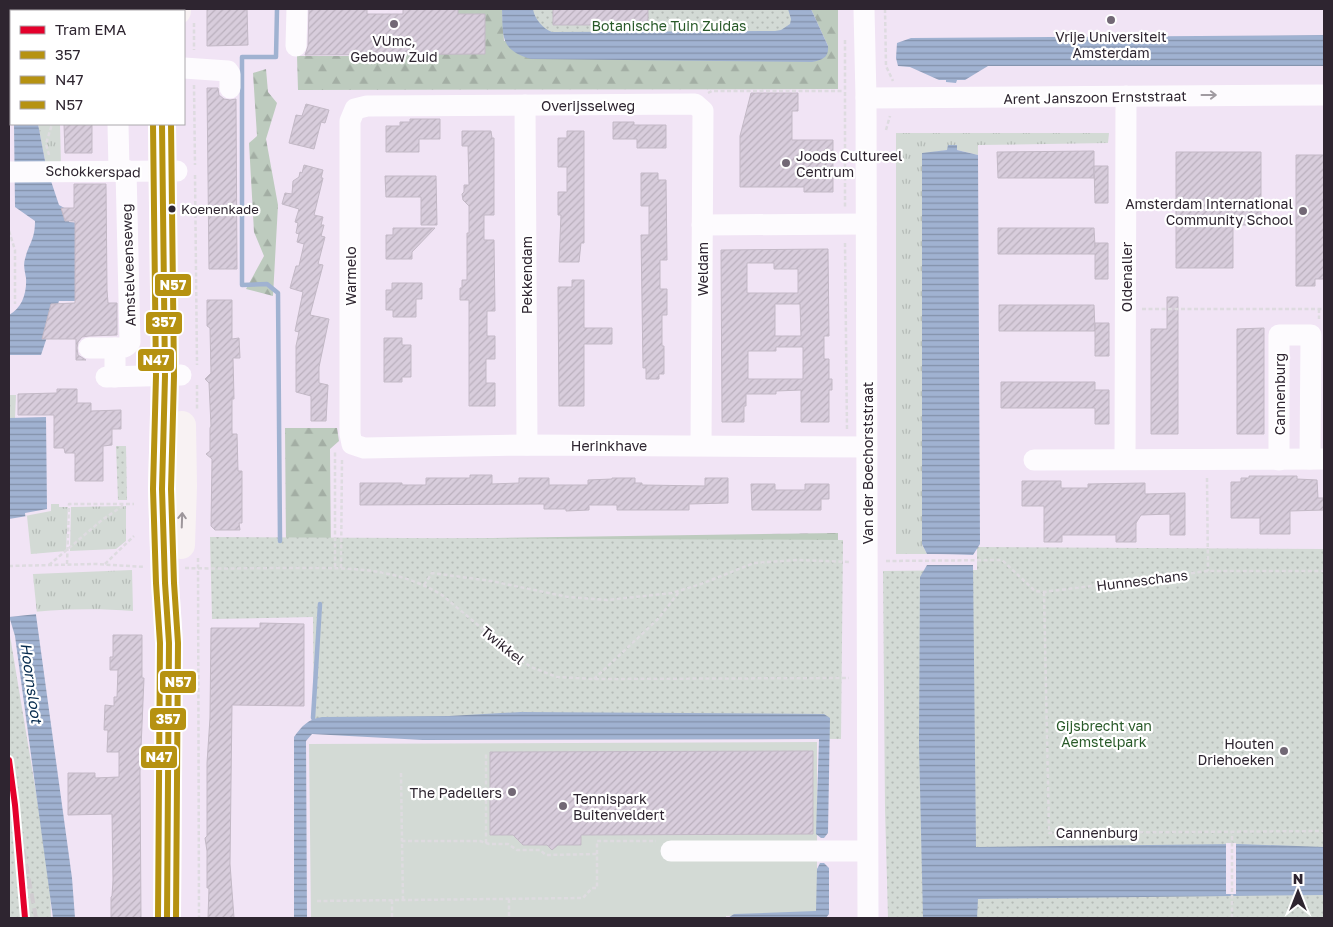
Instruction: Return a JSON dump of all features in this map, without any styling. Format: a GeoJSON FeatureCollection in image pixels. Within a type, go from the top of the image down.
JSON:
{"type":"FeatureCollection","features":[{"type":"Feature","properties":{"kind":"main road"},"geometry":{"type":"LineString","coordinates":[[162,125],[170,171],[185,376],[179,644],[181,918]]}},
{"type":"Feature","properties":{"kind":"main road"},"geometry":{"type":"LineString","coordinates":[[170,171],[177,125]]}},
{"type":"Feature","properties":{"kind":"main road"},"geometry":{"type":"LineString","coordinates":[[167,918],[169,643],[164,583],[162,489],[185,376]]}},
{"type":"Feature","properties":{"kind":"street"},"geometry":{"type":"LineString","coordinates":[[296,46],[297,9]]}},
{"type":"Feature","properties":{"kind":"street","name":"Van der Boechorststraat"},"geometry":{"type":"LineString","coordinates":[[864,9],[866,98],[868,918]]}},
{"type":"Feature","properties":{"kind":"street"},"geometry":{"type":"LineString","coordinates":[[189,68],[228,71],[230,74],[230,88]]}},
{"type":"Feature","properties":{"kind":"street","name":"Arent Janszoon Ernststraat"},"geometry":{"type":"LineString","coordinates":[[866,98],[1324,95]]}},
{"type":"Feature","properties":{"kind":"street","name":"Oldenaller"},"geometry":{"type":"LineString","coordinates":[[1125,459],[1126,96]]}},
{"type":"Feature","properties":{"kind":"street"},"geometry":{"type":"LineString","coordinates":[[696,104],[703,112],[702,226]]}},
{"type":"Feature","properties":{"kind":"street","name":"Overijsselweg"},"geometry":{"type":"LineString","coordinates":[[355,109],[367,106],[696,104]]}},
{"type":"Feature","properties":{"kind":"street","name":"Pekkendam"},"geometry":{"type":"LineString","coordinates":[[525,105],[527,445]]}},
{"type":"Feature","properties":{"kind":"street","name":"Warmelo"},"geometry":{"type":"LineString","coordinates":[[351,435],[350,121],[355,109]]}},
{"type":"Feature","properties":{"kind":"street","name":"Amstelveenseweg"},"geometry":{"type":"LineString","coordinates":[[115,348],[123,348],[130,342],[118,125]]}},
{"type":"Feature","properties":{"kind":"street","name":"Schokkerspad"},"geometry":{"type":"LineString","coordinates":[[10,172],[170,171]]}},
{"type":"Feature","properties":{"kind":"street","name":"Weldam"},"geometry":{"type":"LineString","coordinates":[[701,446],[702,226],[866,224]]}},
{"type":"Feature","properties":{"kind":"street","name":"Cannenburg"},"geometry":{"type":"LineString","coordinates":[[1034,460],[1279,460],[1317,459],[1311,335],[1279,335],[1279,460]]}},
{"type":"Feature","properties":{"kind":"street"},"geometry":{"type":"LineString","coordinates":[[89,348],[115,348],[111,377],[185,376]]}},
{"type":"Feature","properties":{"kind":"street","name":"Herinkhave"},"geometry":{"type":"LineString","coordinates":[[351,435],[364,448],[527,445],[866,447]]}},
{"type":"Feature","properties":{"kind":"street"},"geometry":{"type":"LineString","coordinates":[[671,851],[867,851]]}},
{"type":"Feature","properties":{"kind":"path"},"geometry":{"type":"LineString","coordinates":[[885,9],[886,66],[894,82],[896,98]]}},
{"type":"Feature","properties":{"kind":"path"},"geometry":{"type":"LineString","coordinates":[[185,31],[189,68],[185,376],[197,411]]}},
{"type":"Feature","properties":{"kind":"path"},"geometry":{"type":"LineString","coordinates":[[696,104],[712,91],[845,91]]}},
{"type":"Feature","properties":{"kind":"path"},"geometry":{"type":"LineString","coordinates":[[51,171],[46,144],[52,125]]}},
{"type":"Feature","properties":{"kind":"path"},"geometry":{"type":"LineString","coordinates":[[9,232],[15,250],[15,304]]}},
{"type":"Feature","properties":{"kind":"path"},"geometry":{"type":"LineString","coordinates":[[1126,309],[1324,308]]}},
{"type":"Feature","properties":{"kind":"path"},"geometry":{"type":"LineString","coordinates":[[335,568],[335,451],[343,442],[342,427],[351,435],[342,454],[342,568]]}},
{"type":"Feature","properties":{"kind":"path"},"geometry":{"type":"LineString","coordinates":[[1206,459],[1208,572]]}},
{"type":"Feature","properties":{"kind":"path"},"geometry":{"type":"LineString","coordinates":[[68,564],[69,504],[134,504]]}},
{"type":"Feature","properties":{"kind":"path"},"geometry":{"type":"LineString","coordinates":[[49,565],[102,520],[126,504]]}},
{"type":"Feature","properties":{"kind":"path"},"geometry":{"type":"LineString","coordinates":[[105,564],[134,536]]}},
{"type":"Feature","properties":{"kind":"path"},"geometry":{"type":"LineString","coordinates":[[198,549],[199,918]]}},
{"type":"Feature","properties":{"kind":"path"},"geometry":{"type":"LineString","coordinates":[[424,585],[432,573],[491,581],[568,597],[607,600],[680,591],[754,563],[798,560],[1002,560],[1035,591],[1044,592]]}},
{"type":"Feature","properties":{"kind":"path"},"geometry":{"type":"LineString","coordinates":[[9,566],[105,564],[147,567]]}},
{"type":"Feature","properties":{"kind":"path","name":"Twikkel"},"geometry":{"type":"LineString","coordinates":[[198,569],[342,568],[382,571],[424,585],[442,595],[515,656],[531,667],[557,677],[594,679],[867,678]]}},
{"type":"Feature","properties":{"kind":"path","name":"Hunneschans"},"geometry":{"type":"LineString","coordinates":[[1044,592],[1208,572],[1324,571]]}},
{"type":"Feature","properties":{"kind":"path"},"geometry":{"type":"LineString","coordinates":[[594,679],[658,619],[680,591]]}},
{"type":"Feature","properties":{"kind":"path","name":"Cannenburg"},"geometry":{"type":"LineString","coordinates":[[1044,592],[1049,832],[1324,831]]}},
{"type":"Feature","properties":{"kind":"path"},"geometry":{"type":"LineString","coordinates":[[486,754],[486,843]]}},
{"type":"Feature","properties":{"kind":"path"},"geometry":{"type":"LineString","coordinates":[[401,774],[403,900]]}},
{"type":"Feature","properties":{"kind":"path"},"geometry":{"type":"LineString","coordinates":[[1232,832],[1232,918]]}},
{"type":"Feature","properties":{"kind":"path"},"geometry":{"type":"LineString","coordinates":[[402,841],[480,841],[508,844],[517,850],[540,850],[546,854],[597,854]]}},
{"type":"Feature","properties":{"kind":"path"},"geometry":{"type":"LineString","coordinates":[[317,901],[583,898],[592,888],[597,888],[597,841],[670,841],[671,851]]}},
{"type":"Feature","properties":{"kind":"path"},"geometry":{"type":"LineString","coordinates":[[510,899],[510,918]]}},
{"type":"Feature","properties":{"kind":"path"},"geometry":{"type":"LineString","coordinates":[[392,900],[392,918]]}},
{"type":"Feature","properties":{"kind":"green space"},"geometry":{"type":"Polygon","coordinates":[[[11,9],[58,9],[58,10],[11,9]]]}},
{"type":"Feature","properties":{"kind":"green space"},"geometry":{"type":"Polygon","coordinates":[[[454,9],[502,9],[504,41],[828,46],[811,9],[838,9],[838,89],[298,90],[297,56],[363,56],[364,41],[454,15],[454,9]]]}},
{"type":"Feature","properties":{"kind":"green space","name":"Botanische Tuin Zuidas"},"geometry":{"type":"Polygon","coordinates":[[[531,9],[798,9],[791,41],[531,41],[531,9]]]}},
{"type":"Feature","properties":{"kind":"green space"},"geometry":{"type":"Polygon","coordinates":[[[266,69],[268,92],[277,103],[266,139],[278,205],[273,296],[246,289],[264,256],[254,232],[249,143],[257,136],[253,73],[266,69]]]}},
{"type":"Feature","properties":{"kind":"green space"},"geometry":{"type":"Polygon","coordinates":[[[38,125],[60,125],[61,165],[46,166],[38,125]]]}},
{"type":"Feature","properties":{"kind":"green space"},"geometry":{"type":"Polygon","coordinates":[[[896,133],[1109,133],[1108,143],[978,145],[978,155],[957,150],[956,145],[948,145],[948,150],[922,154],[922,544],[927,554],[896,554],[896,133]]]}},
{"type":"Feature","properties":{"kind":"green space"},"geometry":{"type":"Polygon","coordinates":[[[9,395],[16,395],[15,418],[9,418],[9,395]]]}},
{"type":"Feature","properties":{"kind":"green space"},"geometry":{"type":"Polygon","coordinates":[[[285,428],[337,428],[339,441],[330,449],[331,556],[286,544],[285,428]]]}},
{"type":"Feature","properties":{"kind":"green space"},"geometry":{"type":"Polygon","coordinates":[[[116,446],[126,446],[127,500],[118,500],[116,446]]]}},
{"type":"Feature","properties":{"kind":"green space"},"geometry":{"type":"Polygon","coordinates":[[[51,504],[59,504],[59,507],[68,507],[66,551],[20,555],[9,519],[51,511],[51,504]]]}},
{"type":"Feature","properties":{"kind":"green space"},"geometry":{"type":"Polygon","coordinates":[[[126,506],[126,541],[116,549],[70,551],[71,507],[126,506]]]}},
{"type":"Feature","properties":{"kind":"green space"},"geometry":{"type":"Polygon","coordinates":[[[838,533],[838,549],[351,540],[838,533]]]}},
{"type":"Feature","properties":{"kind":"green space"},"geometry":{"type":"Polygon","coordinates":[[[210,537],[843,540],[841,739],[314,734],[313,617],[212,619],[210,537]]]}},
{"type":"Feature","properties":{"kind":"green space","name":"Gijsbrecht van Aemstelpark"},"geometry":{"type":"Polygon","coordinates":[[[977,547],[1324,549],[1324,918],[888,918],[883,571],[977,570],[977,547]]]}},
{"type":"Feature","properties":{"kind":"green space"},"geometry":{"type":"Polygon","coordinates":[[[132,570],[133,611],[74,609],[14,614],[9,575],[132,570]]]}},
{"type":"Feature","properties":{"kind":"green space"},"geometry":{"type":"Polygon","coordinates":[[[9,630],[50,876],[51,918],[9,918],[9,630]]]}},
{"type":"Feature","properties":{"kind":"green space","name":"Tennispark Buitenveldert"},"geometry":{"type":"Polygon","coordinates":[[[817,742],[817,912],[813,915],[726,916],[726,918],[311,918],[309,744],[817,742]]]}},
{"type":"Feature","properties":{"kind":"water"},"geometry":{"type":"Polygon","coordinates":[[[9,9],[11,9],[10,118],[9,9]]]}},
{"type":"Feature","properties":{"kind":"water"},"geometry":{"type":"Polygon","coordinates":[[[502,9],[533,9],[540,23],[552,32],[775,31],[781,30],[790,24],[791,19],[788,9],[811,9],[828,46],[828,50],[824,57],[812,62],[531,59],[508,47],[503,35],[502,9]]]}},
{"type":"Feature","properties":{"kind":"water"},"geometry":{"type":"Polygon","coordinates":[[[1324,35],[1324,66],[988,66],[965,80],[957,80],[956,83],[939,80],[910,67],[898,66],[896,58],[897,43],[911,38],[1324,35]]]}},
{"type":"Feature","properties":{"kind":"water"},"geometry":{"type":"Polygon","coordinates":[[[14,125],[38,125],[46,166],[59,205],[68,210],[69,222],[79,223],[79,301],[59,301],[41,355],[9,355],[9,315],[14,312],[23,300],[26,284],[24,261],[35,227],[35,221],[15,207],[14,125]]]}},
{"type":"Feature","properties":{"kind":"water"},"geometry":{"type":"Polygon","coordinates":[[[948,145],[957,145],[957,150],[978,155],[980,544],[973,555],[927,554],[922,544],[922,153],[947,150],[948,145]]]}},
{"type":"Feature","properties":{"kind":"water","name":"Hoornsloot"},"geometry":{"type":"Polygon","coordinates":[[[46,417],[47,509],[25,513],[36,615],[72,878],[75,918],[53,918],[15,636],[9,616],[9,418],[46,417]]]}},
{"type":"Feature","properties":{"kind":"water"},"geometry":{"type":"Polygon","coordinates":[[[927,565],[973,565],[976,847],[1238,844],[1324,847],[1324,895],[978,899],[977,918],[923,918],[919,744],[920,577],[927,565]]]}},
{"type":"Feature","properties":{"kind":"water"},"geometry":{"type":"Polygon","coordinates":[[[521,712],[824,714],[830,718],[828,833],[824,838],[816,834],[819,739],[423,740],[312,734],[306,741],[307,918],[294,918],[294,737],[303,726],[313,719],[322,717],[449,716],[521,712]]]}},
{"type":"Feature","properties":{"kind":"water"},"geometry":{"type":"Polygon","coordinates":[[[820,863],[824,863],[829,868],[829,914],[826,918],[728,918],[734,914],[816,911],[817,869],[820,863]]]}},
{"type":"Feature","properties":{"kind":"pier"},"geometry":{"type":"Polygon","coordinates":[[[27,516],[37,614],[9,617],[9,519],[27,516]]]}},
{"type":"Feature","properties":{"kind":"pier"},"geometry":{"type":"Polygon","coordinates":[[[927,554],[973,555],[973,557],[927,557],[927,554]]]}},
{"type":"Feature","properties":{"kind":"pier"},"geometry":{"type":"Polygon","coordinates":[[[927,563],[973,563],[973,565],[927,565],[927,563]]]}},
{"type":"Feature","properties":{"kind":"pier"},"geometry":{"type":"Polygon","coordinates":[[[1226,843],[1236,843],[1236,894],[1226,894],[1226,843]]]}},
{"type":"Feature","properties":{"kind":"building"},"geometry":{"type":"Polygon","coordinates":[[[207,9],[247,9],[248,45],[207,46],[207,9]]]}},
{"type":"Feature","properties":{"kind":"building","name":"VUmc, Gebouw Zuid"},"geometry":{"type":"Polygon","coordinates":[[[309,9],[367,9],[367,14],[403,14],[403,9],[458,9],[458,14],[485,14],[485,54],[305,55],[308,46],[309,9]]]}},
{"type":"Feature","properties":{"kind":"building"},"geometry":{"type":"Polygon","coordinates":[[[553,9],[648,9],[648,30],[629,30],[629,25],[553,25],[553,9]]]}},
{"type":"Feature","properties":{"kind":"building"},"geometry":{"type":"Polygon","coordinates":[[[207,88],[218,88],[219,95],[224,99],[236,99],[237,269],[209,269],[207,88]]]}},
{"type":"Feature","properties":{"kind":"building","name":"Joods Cultureel Centrum"},"geometry":{"type":"Polygon","coordinates":[[[751,93],[798,93],[798,111],[792,111],[792,140],[833,140],[833,192],[804,192],[804,187],[740,187],[740,136],[751,93]]]}},
{"type":"Feature","properties":{"kind":"building"},"geometry":{"type":"Polygon","coordinates":[[[306,104],[329,110],[325,123],[321,122],[314,149],[289,143],[296,115],[302,116],[306,104]]]}},
{"type":"Feature","properties":{"kind":"building"},"geometry":{"type":"Polygon","coordinates":[[[410,119],[440,119],[440,139],[419,139],[419,152],[386,152],[386,126],[400,126],[400,122],[410,122],[410,119]]]}},
{"type":"Feature","properties":{"kind":"building"},"geometry":{"type":"Polygon","coordinates":[[[613,122],[634,122],[634,125],[666,125],[666,148],[637,148],[637,139],[613,139],[613,122]]]}},
{"type":"Feature","properties":{"kind":"building"},"geometry":{"type":"Polygon","coordinates":[[[64,125],[92,125],[92,153],[65,153],[64,125]]]}},
{"type":"Feature","properties":{"kind":"building"},"geometry":{"type":"Polygon","coordinates":[[[462,131],[491,131],[492,138],[494,138],[494,215],[484,215],[484,240],[494,240],[495,311],[487,311],[487,336],[495,336],[495,359],[486,359],[486,383],[495,383],[495,406],[469,406],[469,300],[460,300],[462,280],[467,280],[467,233],[469,233],[469,206],[463,200],[462,194],[464,192],[464,185],[469,185],[468,146],[462,146],[462,131]]]}},
{"type":"Feature","properties":{"kind":"building"},"geometry":{"type":"Polygon","coordinates":[[[567,131],[584,131],[584,243],[581,243],[579,262],[559,262],[561,215],[558,215],[558,192],[567,192],[567,167],[558,167],[558,138],[567,138],[567,131]]]}},
{"type":"Feature","properties":{"kind":"building"},"geometry":{"type":"Polygon","coordinates":[[[1094,151],[1094,178],[998,178],[997,152],[1094,151]]]}},
{"type":"Feature","properties":{"kind":"building"},"geometry":{"type":"Polygon","coordinates":[[[1176,152],[1261,152],[1261,225],[1233,225],[1233,268],[1176,268],[1176,152]]]}},
{"type":"Feature","properties":{"kind":"building"},"geometry":{"type":"Polygon","coordinates":[[[1296,155],[1324,155],[1324,279],[1315,279],[1315,286],[1296,286],[1296,155]]]}},
{"type":"Feature","properties":{"kind":"building"},"geometry":{"type":"Polygon","coordinates":[[[304,165],[323,170],[321,178],[323,178],[314,215],[323,217],[321,225],[324,225],[321,236],[325,237],[318,264],[323,265],[310,315],[329,319],[319,367],[319,383],[328,385],[326,421],[311,421],[311,396],[296,392],[296,346],[299,332],[295,331],[303,292],[290,288],[296,266],[299,266],[304,244],[297,242],[299,234],[296,233],[298,223],[295,222],[299,209],[282,204],[285,193],[292,194],[293,181],[299,177],[300,172],[302,173],[304,165]]]}},
{"type":"Feature","properties":{"kind":"building"},"geometry":{"type":"Polygon","coordinates":[[[1094,166],[1108,166],[1108,203],[1095,203],[1094,166]]]}},
{"type":"Feature","properties":{"kind":"building"},"geometry":{"type":"Polygon","coordinates":[[[641,173],[658,173],[658,180],[666,180],[667,260],[660,260],[660,289],[667,289],[667,315],[662,315],[664,374],[659,374],[659,379],[646,379],[646,368],[643,368],[641,235],[649,235],[649,206],[641,206],[641,173]]]}},
{"type":"Feature","properties":{"kind":"building"},"geometry":{"type":"Polygon","coordinates":[[[385,176],[436,176],[437,225],[421,225],[421,197],[386,197],[385,176]]]}},
{"type":"Feature","properties":{"kind":"building"},"geometry":{"type":"Polygon","coordinates":[[[74,184],[106,184],[108,303],[117,303],[117,335],[82,337],[78,342],[78,355],[86,360],[76,360],[76,339],[42,339],[51,304],[75,303],[75,221],[65,221],[61,208],[74,208],[74,184]]]}},
{"type":"Feature","properties":{"kind":"building"},"geometry":{"type":"Polygon","coordinates":[[[393,228],[435,228],[412,252],[412,259],[386,259],[386,235],[393,235],[393,228]]]}},
{"type":"Feature","properties":{"kind":"building"},"geometry":{"type":"Polygon","coordinates":[[[998,228],[1094,228],[1095,247],[1095,243],[1108,243],[1108,279],[1095,279],[1095,254],[998,254],[998,228]]]}},
{"type":"Feature","properties":{"kind":"building"},"geometry":{"type":"Polygon","coordinates":[[[828,249],[829,336],[824,336],[824,359],[829,359],[829,379],[832,379],[832,390],[829,390],[829,422],[801,422],[801,390],[776,391],[776,394],[746,394],[744,422],[722,422],[721,250],[828,249]],[[747,263],[747,293],[798,293],[798,269],[774,269],[774,263],[747,263]],[[775,304],[775,336],[801,336],[800,304],[775,304]],[[776,347],[776,351],[748,351],[748,379],[803,379],[803,347],[776,347]]]}},
{"type":"Feature","properties":{"kind":"building"},"geometry":{"type":"Polygon","coordinates":[[[572,280],[584,280],[584,328],[612,328],[612,344],[584,344],[584,406],[559,406],[558,287],[572,287],[572,280]]]}},
{"type":"Feature","properties":{"kind":"building"},"geometry":{"type":"Polygon","coordinates":[[[392,283],[422,283],[422,299],[416,299],[416,317],[393,317],[393,310],[386,310],[386,290],[392,290],[392,283]]]}},
{"type":"Feature","properties":{"kind":"building"},"geometry":{"type":"Polygon","coordinates":[[[1167,297],[1178,297],[1178,434],[1151,434],[1151,329],[1167,329],[1167,297]]]}},
{"type":"Feature","properties":{"kind":"building"},"geometry":{"type":"Polygon","coordinates":[[[207,300],[232,300],[232,339],[239,338],[240,358],[233,358],[234,399],[232,399],[232,434],[237,434],[238,471],[242,471],[242,523],[239,523],[240,530],[215,530],[211,526],[212,459],[206,454],[210,451],[211,426],[209,383],[205,379],[211,373],[207,300]]]}},
{"type":"Feature","properties":{"kind":"building"},"geometry":{"type":"Polygon","coordinates":[[[999,305],[1094,305],[1095,330],[1095,323],[1109,323],[1109,356],[1095,356],[1095,331],[999,331],[999,305]]]}},
{"type":"Feature","properties":{"kind":"building"},"geometry":{"type":"Polygon","coordinates":[[[1264,328],[1264,434],[1237,434],[1237,329],[1264,328]]]}},
{"type":"Feature","properties":{"kind":"building"},"geometry":{"type":"Polygon","coordinates":[[[384,338],[402,338],[402,345],[411,345],[411,377],[402,377],[402,382],[384,382],[384,338]]]}},
{"type":"Feature","properties":{"kind":"building"},"geometry":{"type":"Polygon","coordinates":[[[1001,382],[1095,382],[1095,390],[1109,390],[1109,424],[1095,424],[1095,408],[1001,408],[1001,382]]]}},
{"type":"Feature","properties":{"kind":"building"},"geometry":{"type":"Polygon","coordinates":[[[57,389],[77,389],[77,403],[91,403],[91,411],[121,410],[121,429],[112,429],[112,445],[103,446],[103,481],[75,481],[75,453],[65,453],[64,448],[54,448],[54,415],[18,415],[18,394],[57,393],[57,389]]]}},
{"type":"Feature","properties":{"kind":"building"},"geometry":{"type":"Polygon","coordinates":[[[470,475],[492,475],[492,484],[519,483],[519,478],[549,478],[549,485],[588,485],[588,480],[635,478],[635,483],[642,483],[642,485],[705,486],[705,478],[728,478],[728,503],[689,504],[689,510],[617,510],[617,505],[589,505],[589,510],[566,511],[566,509],[544,509],[544,504],[360,505],[360,483],[426,485],[426,478],[470,478],[470,475]]]}},
{"type":"Feature","properties":{"kind":"building"},"geometry":{"type":"Polygon","coordinates":[[[1249,476],[1297,476],[1297,479],[1317,480],[1318,498],[1324,498],[1324,510],[1290,511],[1290,534],[1260,534],[1260,518],[1231,518],[1231,482],[1241,482],[1241,478],[1249,478],[1249,476]]]}},
{"type":"Feature","properties":{"kind":"building"},"geometry":{"type":"Polygon","coordinates":[[[1022,481],[1061,481],[1061,488],[1088,488],[1088,484],[1145,483],[1145,494],[1185,493],[1185,535],[1170,535],[1170,514],[1141,515],[1136,523],[1136,542],[1116,542],[1116,535],[1062,535],[1062,542],[1044,542],[1044,506],[1022,506],[1022,481]]]}},
{"type":"Feature","properties":{"kind":"building"},"geometry":{"type":"Polygon","coordinates":[[[751,484],[775,484],[775,490],[805,490],[805,484],[829,484],[829,499],[821,499],[821,510],[752,510],[751,484]]]}},
{"type":"Feature","properties":{"kind":"building"},"geometry":{"type":"Polygon","coordinates":[[[260,623],[304,624],[304,706],[232,705],[230,864],[234,918],[208,918],[209,888],[207,888],[205,838],[207,836],[211,628],[260,628],[260,623]]]}},
{"type":"Feature","properties":{"kind":"building"},"geometry":{"type":"Polygon","coordinates":[[[113,635],[142,635],[142,678],[144,678],[140,772],[141,918],[111,918],[113,880],[112,814],[68,815],[68,773],[95,773],[95,778],[119,777],[119,752],[107,752],[108,730],[104,730],[105,705],[114,706],[114,697],[117,697],[118,670],[110,670],[110,657],[113,657],[113,635]]]}},
{"type":"Feature","properties":{"kind":"building"},"geometry":{"type":"Polygon","coordinates":[[[813,751],[813,834],[581,835],[581,845],[558,845],[552,850],[547,845],[523,845],[513,835],[490,835],[490,752],[813,751]]]}},
{"type":"Feature","properties":{"kind":"waterway"},"geometry":{"type":"LineString","coordinates":[[277,9],[276,57],[242,57],[242,285],[267,284],[278,293],[280,541]]}},
{"type":"Feature","properties":{"kind":"waterway"},"geometry":{"type":"LineString","coordinates":[[313,718],[320,604]]}},
{"type":"Feature","properties":{"kind":"railway"},"geometry":{"type":"LineString","coordinates":[[15,805],[36,918]]}},
{"type":"Feature","properties":{"kind":"tram line","name":"EMA"},"geometry":{"type":"LineString","coordinates":[[9,760],[25,918]]}},
{"type":"Feature","properties":{"kind":"transit line","name":"N47"},"geometry":{"type":"LineString","coordinates":[[153,125],[156,376],[153,489],[160,643],[158,918]]}},
{"type":"Feature","properties":{"kind":"transit line","name":"357"},"geometry":{"type":"LineString","coordinates":[[162,125],[165,376],[162,489],[169,643],[167,918]]}},
{"type":"Feature","properties":{"kind":"transit line","name":"N57"},"geometry":{"type":"LineString","coordinates":[[171,125],[174,376],[171,489],[178,643],[176,918]]}},
{"type":"Feature","properties":{"kind":"place","name":"Vrije Universiteit Amsterdam"},"geometry":{"type":"Point","coordinates":[1111,20]}},
{"type":"Feature","properties":{"kind":"place","name":"VUmc, Gebouw Zuid"},"geometry":{"type":"Point","coordinates":[394,24]}},
{"type":"Feature","properties":{"kind":"place","name":"Joods Cultureel Centrum"},"geometry":{"type":"Point","coordinates":[786,163]}},
{"type":"Feature","properties":{"kind":"place","name":"Koenenkade"},"geometry":{"type":"Point","coordinates":[172,209]}},
{"type":"Feature","properties":{"kind":"place","name":"Amsterdam International Community School"},"geometry":{"type":"Point","coordinates":[1303,211]}},
{"type":"Feature","properties":{"kind":"place","name":"Houten Driehoeken"},"geometry":{"type":"Point","coordinates":[1284,751]}},
{"type":"Feature","properties":{"kind":"place","name":"The Padellers"},"geometry":{"type":"Point","coordinates":[512,792]}},
{"type":"Feature","properties":{"kind":"place","name":"Tennispark Buitenveldert"},"geometry":{"type":"Point","coordinates":[563,806]}}]}
